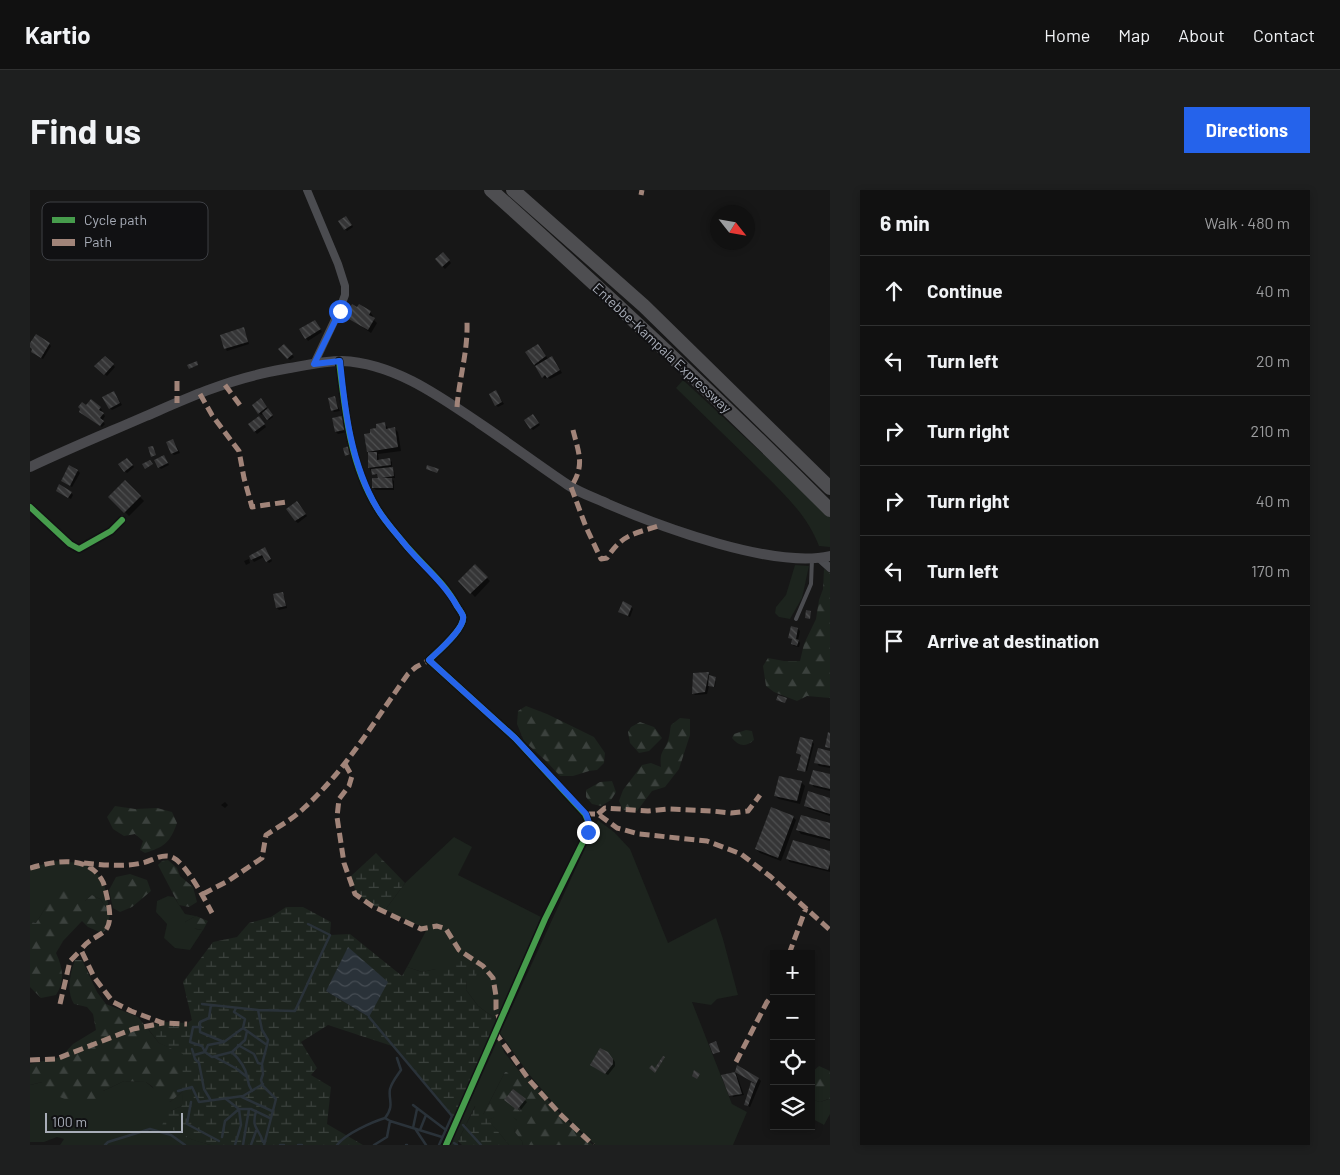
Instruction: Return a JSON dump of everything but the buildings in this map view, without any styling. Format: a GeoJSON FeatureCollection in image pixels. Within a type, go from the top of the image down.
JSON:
{"type":"FeatureCollection","features":[{"type":"Feature","properties":{"kind":"highway","name":"Entebbe-Kampala Expressway"},"geometry":{"type":"LineString","coordinates":[[491,190],[584,273],[669,353],[830,510]]}},
{"type":"Feature","properties":{"kind":"highway","name":"Entebbe-Kampala Expressway"},"geometry":{"type":"LineString","coordinates":[[513,190],[644,306],[830,488]]}},
{"type":"Feature","properties":{"kind":"main road"},"geometry":{"type":"LineString","coordinates":[[30,467],[80,444],[225,385],[256,375],[340,361],[366,363],[399,374],[414,382],[457,408],[571,487],[621,510],[733,548],[780,556],[815,558],[830,556]]}},
{"type":"Feature","properties":{"kind":"street"},"geometry":{"type":"LineString","coordinates":[[307,190],[338,264],[345,286],[345,295],[340,311],[314,364]]}},
{"type":"Feature","properties":{"kind":"street"},"geometry":{"type":"LineString","coordinates":[[340,361],[346,416],[356,457],[366,485],[378,509],[404,543],[452,596],[463,616],[459,629],[429,660],[515,738],[586,814],[589,823],[588,832],[545,919],[446,1145]]}},
{"type":"Feature","properties":{"kind":"street"},"geometry":{"type":"LineString","coordinates":[[30,507],[63,538],[80,549],[111,531],[122,520]]}},
{"type":"Feature","properties":{"kind":"street"},"geometry":{"type":"LineString","coordinates":[[815,558],[830,568]]}},
{"type":"Feature","properties":{"kind":"lane"},"geometry":{"type":"LineString","coordinates":[[796,619],[811,584],[815,558]]}},
{"type":"Feature","properties":{"kind":"green space"},"geometry":{"type":"Polygon","coordinates":[[[683,380],[830,516],[830,547],[819,546],[808,524],[785,495],[676,388],[683,380]]]}},
{"type":"Feature","properties":{"kind":"green space"},"geometry":{"type":"Polygon","coordinates":[[[795,565],[809,566],[802,598],[790,619],[779,617],[775,613],[776,607],[786,595],[795,565]]]}},
{"type":"Feature","properties":{"kind":"green space"},"geometry":{"type":"Polygon","coordinates":[[[824,569],[830,573],[830,698],[807,696],[797,701],[774,692],[766,686],[763,666],[768,658],[800,661],[804,644],[816,619],[823,589],[824,569]]]}},
{"type":"Feature","properties":{"kind":"green space"},"geometry":{"type":"Polygon","coordinates":[[[526,706],[594,737],[605,753],[604,763],[597,770],[573,776],[560,776],[524,741],[517,724],[518,711],[526,706]]]}},
{"type":"Feature","properties":{"kind":"green space"},"geometry":{"type":"Polygon","coordinates":[[[680,718],[690,719],[690,735],[679,769],[665,787],[652,791],[637,811],[623,810],[619,801],[623,790],[642,765],[651,763],[661,767],[661,757],[668,742],[671,725],[680,718]]]}},
{"type":"Feature","properties":{"kind":"green space"},"geometry":{"type":"Polygon","coordinates":[[[640,722],[654,727],[662,738],[649,751],[639,753],[630,743],[628,732],[631,727],[640,722]]]}},
{"type":"Feature","properties":{"kind":"green space"},"geometry":{"type":"Polygon","coordinates":[[[746,730],[752,731],[754,740],[751,742],[743,745],[732,738],[734,734],[746,730]]]}},
{"type":"Feature","properties":{"kind":"green space"},"geometry":{"type":"Polygon","coordinates":[[[612,781],[616,792],[611,800],[601,806],[592,804],[586,797],[586,790],[600,782],[612,781]]]}},
{"type":"Feature","properties":{"kind":"green space"},"geometry":{"type":"Polygon","coordinates":[[[115,806],[135,809],[157,808],[172,812],[177,823],[166,843],[157,849],[145,853],[140,850],[143,841],[135,834],[124,836],[113,829],[107,817],[115,806]]]}},
{"type":"Feature","properties":{"kind":"green space"},"geometry":{"type":"Polygon","coordinates":[[[598,820],[614,832],[630,849],[668,943],[716,918],[738,995],[717,999],[711,1005],[692,1002],[732,1104],[747,1112],[733,1145],[595,1145],[561,1112],[528,1073],[500,1033],[598,820]]]}},
{"type":"Feature","properties":{"kind":"green space"},"geometry":{"type":"Polygon","coordinates":[[[454,837],[472,847],[458,875],[541,917],[497,1020],[478,1006],[466,990],[467,980],[436,969],[422,972],[407,967],[428,927],[422,927],[385,910],[405,883],[454,837]]]}},
{"type":"Feature","properties":{"kind":"green space"},"geometry":{"type":"Polygon","coordinates":[[[376,853],[405,883],[385,910],[372,905],[356,893],[351,876],[376,853]]]}},
{"type":"Feature","properties":{"kind":"green space"},"geometry":{"type":"Polygon","coordinates":[[[168,860],[177,868],[180,876],[193,887],[197,902],[189,907],[179,905],[158,865],[162,861],[168,860]]]}},
{"type":"Feature","properties":{"kind":"green space"},"geometry":{"type":"Polygon","coordinates":[[[54,861],[84,863],[98,875],[104,883],[110,913],[100,899],[92,895],[85,901],[46,907],[36,923],[30,922],[30,868],[54,861]]]}},
{"type":"Feature","properties":{"kind":"green space"},"geometry":{"type":"Polygon","coordinates":[[[130,874],[147,880],[151,891],[132,907],[120,912],[113,908],[109,890],[116,877],[130,874]]]}},
{"type":"Feature","properties":{"kind":"green space"},"geometry":{"type":"Polygon","coordinates":[[[65,887],[78,890],[85,901],[92,895],[100,899],[110,913],[108,928],[102,933],[88,927],[82,921],[63,941],[56,953],[62,974],[59,990],[56,995],[41,998],[30,987],[30,922],[36,923],[46,907],[65,887]]]}},
{"type":"Feature","properties":{"kind":"green space"},"geometry":{"type":"Polygon","coordinates":[[[168,896],[174,897],[185,914],[196,916],[185,922],[196,929],[203,930],[190,950],[175,948],[164,938],[167,924],[156,912],[157,901],[168,896]]]}},
{"type":"Feature","properties":{"kind":"green space"},"geometry":{"type":"Polygon","coordinates":[[[286,907],[303,907],[331,922],[330,935],[350,934],[402,976],[407,967],[422,972],[465,959],[477,970],[476,977],[467,980],[466,990],[478,1006],[497,1020],[454,1117],[392,1046],[328,1025],[301,1042],[317,1068],[311,1075],[331,1087],[327,1124],[363,1145],[211,1145],[162,1127],[169,1113],[182,1106],[183,1054],[159,1043],[146,1026],[163,1022],[187,1023],[192,1020],[183,982],[213,942],[237,937],[249,923],[271,917],[286,907]],[[349,948],[326,991],[369,1017],[349,948]]]}},
{"type":"Feature","properties":{"kind":"green space"},"geometry":{"type":"Polygon","coordinates":[[[196,916],[208,921],[203,930],[187,927],[185,922],[196,916]]]}},
{"type":"Feature","properties":{"kind":"green space"},"geometry":{"type":"Polygon","coordinates":[[[75,960],[82,960],[97,992],[106,1004],[138,1017],[159,1043],[183,1053],[183,1091],[170,1102],[155,1098],[153,1087],[146,1082],[124,1081],[103,1091],[92,1106],[75,1103],[47,1092],[42,1082],[30,1085],[30,1064],[61,1057],[73,1044],[96,1030],[93,1014],[87,1007],[74,1004],[70,994],[70,982],[75,960]]]}},
{"type":"Feature","properties":{"kind":"green space"},"geometry":{"type":"Polygon","coordinates":[[[499,1037],[504,1052],[520,1072],[505,1072],[483,1115],[475,1106],[458,1141],[458,1145],[450,1145],[499,1037]]]}},
{"type":"Feature","properties":{"kind":"green space"},"geometry":{"type":"Polygon","coordinates":[[[819,1066],[830,1071],[830,1100],[820,1102],[815,1100],[815,1070],[819,1066]]]}},
{"type":"Feature","properties":{"kind":"green space"},"geometry":{"type":"Polygon","coordinates":[[[505,1072],[524,1072],[560,1114],[593,1145],[523,1145],[514,1131],[517,1120],[503,1115],[488,1120],[483,1115],[505,1072]]]}},
{"type":"Feature","properties":{"kind":"green space"},"geometry":{"type":"Polygon","coordinates":[[[124,1081],[146,1082],[170,1102],[183,1091],[182,1106],[171,1111],[173,1128],[186,1137],[211,1145],[60,1145],[64,1139],[57,1137],[44,1142],[30,1142],[30,1085],[42,1082],[103,1091],[124,1081]]]}},
{"type":"Feature","properties":{"kind":"green space"},"geometry":{"type":"Polygon","coordinates":[[[829,1099],[830,1114],[824,1125],[815,1120],[815,1100],[820,1102],[829,1099]]]}},
{"type":"Feature","properties":{"kind":"green space"},"geometry":{"type":"Polygon","coordinates":[[[476,1105],[509,1145],[462,1145],[458,1141],[476,1105]]]}},
{"type":"Feature","properties":{"kind":"green space"},"geometry":{"type":"Polygon","coordinates":[[[500,1114],[511,1115],[518,1121],[514,1131],[523,1145],[509,1145],[488,1120],[500,1114]]]}},
{"type":"Feature","properties":{"kind":"water"},"geometry":{"type":"Polygon","coordinates":[[[348,947],[388,982],[369,1017],[326,991],[348,947]]]}},
{"type":"Feature","properties":{"kind":"waterway"},"geometry":{"type":"LineString","coordinates":[[202,1004],[258,1010],[295,1011],[330,935],[308,924]]}},
{"type":"Feature","properties":{"kind":"waterway"},"geometry":{"type":"LineString","coordinates":[[211,1005],[209,1018],[200,1022],[200,1032],[224,1042]]}},
{"type":"Feature","properties":{"kind":"waterway"},"geometry":{"type":"LineString","coordinates":[[236,1008],[234,1012],[245,1019],[243,1028],[267,1045],[262,1064]]}},
{"type":"Feature","properties":{"kind":"waterway"},"geometry":{"type":"LineString","coordinates":[[258,1010],[262,1030],[268,1040],[267,1045]]}},
{"type":"Feature","properties":{"kind":"waterway"},"geometry":{"type":"LineString","coordinates":[[369,1017],[452,1116],[439,1145]]}},
{"type":"Feature","properties":{"kind":"waterway"},"geometry":{"type":"LineString","coordinates":[[201,1027],[193,1027],[190,1042],[202,1046],[205,1052]]}},
{"type":"Feature","properties":{"kind":"waterway"},"geometry":{"type":"LineString","coordinates":[[205,1052],[208,1045],[224,1042],[243,1028]]}},
{"type":"Feature","properties":{"kind":"waterway"},"geometry":{"type":"LineString","coordinates":[[247,1031],[245,1040],[232,1052],[243,1066],[252,1091]]}},
{"type":"Feature","properties":{"kind":"waterway"},"geometry":{"type":"LineString","coordinates":[[238,1045],[254,1054],[258,1063],[262,1064],[263,1074],[261,1080],[263,1086],[276,1099],[264,1145]]}},
{"type":"Feature","properties":{"kind":"waterway"},"geometry":{"type":"LineString","coordinates":[[192,1049],[195,1059],[199,1063],[204,1089],[210,1099]]}},
{"type":"Feature","properties":{"kind":"waterway"},"geometry":{"type":"LineString","coordinates":[[194,1055],[205,1052],[212,1057],[232,1052]]}},
{"type":"Feature","properties":{"kind":"waterway"},"geometry":{"type":"LineString","coordinates":[[215,1057],[247,1077]]}},
{"type":"Feature","properties":{"kind":"waterway"},"geometry":{"type":"LineString","coordinates":[[385,1118],[390,1110],[390,1089],[401,1070],[397,1058]]}},
{"type":"Feature","properties":{"kind":"waterway"},"geometry":{"type":"LineString","coordinates":[[178,1091],[192,1087],[199,1102],[243,1096],[263,1084]]}},
{"type":"Feature","properties":{"kind":"waterway"},"geometry":{"type":"LineString","coordinates":[[242,1097],[272,1111]]}},
{"type":"Feature","properties":{"kind":"waterway"},"geometry":{"type":"LineString","coordinates":[[226,1099],[239,1109],[251,1109],[270,1118]]}},
{"type":"Feature","properties":{"kind":"waterway"},"geometry":{"type":"LineString","coordinates":[[191,1102],[187,1124],[219,1141]]}},
{"type":"Feature","properties":{"kind":"waterway"},"geometry":{"type":"LineString","coordinates":[[413,1105],[446,1130]]}},
{"type":"Feature","properties":{"kind":"waterway"},"geometry":{"type":"LineString","coordinates":[[222,1137],[225,1121],[239,1109],[241,1125],[235,1145]]}},
{"type":"Feature","properties":{"kind":"waterway"},"geometry":{"type":"LineString","coordinates":[[243,1145],[249,1109]]}},
{"type":"Feature","properties":{"kind":"waterway"},"geometry":{"type":"LineString","coordinates":[[413,1128],[417,1109]]}},
{"type":"Feature","properties":{"kind":"waterway"},"geometry":{"type":"LineString","coordinates":[[256,1111],[254,1122],[263,1142]]}},
{"type":"Feature","properties":{"kind":"waterway"},"geometry":{"type":"LineString","coordinates":[[420,1130],[426,1115]]}},
{"type":"Feature","properties":{"kind":"waterway"},"geometry":{"type":"LineString","coordinates":[[337,1145],[366,1125],[385,1118],[390,1121],[387,1137],[374,1145]]}},
{"type":"Feature","properties":{"kind":"waterway"},"geometry":{"type":"LineString","coordinates":[[390,1121],[442,1137]]}},
{"type":"Feature","properties":{"kind":"waterway"},"geometry":{"type":"LineString","coordinates":[[463,1125],[481,1145]]}},
{"type":"Feature","properties":{"kind":"waterway"},"geometry":{"type":"LineString","coordinates":[[105,1145],[108,1142],[150,1129],[171,1135],[185,1145]]}},
{"type":"Feature","properties":{"kind":"waterway"},"geometry":{"type":"LineString","coordinates":[[416,1130],[426,1145]]}},
{"type":"Feature","properties":{"kind":"waterway"},"geometry":{"type":"LineString","coordinates":[[251,1145],[256,1131]]}},
{"type":"Feature","properties":{"kind":"marked path"},"geometry":{"type":"LineString","coordinates":[[641,195],[642,190]]}},
{"type":"Feature","properties":{"kind":"marked path"},"geometry":{"type":"LineString","coordinates":[[457,407],[466,344],[467,322]]}},
{"type":"Feature","properties":{"kind":"marked path"},"geometry":{"type":"LineString","coordinates":[[177,381],[177,403]]}},
{"type":"Feature","properties":{"kind":"marked path"},"geometry":{"type":"LineString","coordinates":[[225,385],[242,408]]}},
{"type":"Feature","properties":{"kind":"marked path"},"geometry":{"type":"LineString","coordinates":[[200,394],[212,415],[239,451],[252,507],[286,502]]}},
{"type":"Feature","properties":{"kind":"marked path"},"geometry":{"type":"LineString","coordinates":[[573,430],[580,459],[578,472],[571,487],[586,527],[601,559],[607,558],[624,539],[661,525]]}},
{"type":"Feature","properties":{"kind":"marked path"},"geometry":{"type":"LineString","coordinates":[[203,894],[228,881],[262,858],[266,835],[295,816],[333,778],[408,674],[429,660]]}},
{"type":"Feature","properties":{"kind":"marked path"},"geometry":{"type":"LineString","coordinates":[[345,764],[352,776],[349,786],[339,799],[337,817],[344,863],[355,894],[372,906],[421,929],[437,926],[446,929],[459,950],[483,966],[493,978],[496,1009],[500,1021]]}},
{"type":"Feature","properties":{"kind":"marked path"},"geometry":{"type":"LineString","coordinates":[[598,814],[605,808],[648,811],[669,809],[731,813],[748,811],[760,795]]}},
{"type":"Feature","properties":{"kind":"marked path"},"geometry":{"type":"LineString","coordinates":[[585,814],[598,814],[617,828],[639,834],[707,841],[741,854],[771,877],[830,930]]}},
{"type":"Feature","properties":{"kind":"marked path"},"geometry":{"type":"LineString","coordinates":[[84,863],[128,865],[161,857],[172,857],[189,874],[212,913]]}},
{"type":"Feature","properties":{"kind":"marked path"},"geometry":{"type":"LineString","coordinates":[[30,868],[50,863],[71,862],[80,863],[97,873],[103,882],[110,917],[105,931],[87,943],[81,950],[94,977],[113,1002],[163,1023],[187,1024]]}},
{"type":"Feature","properties":{"kind":"marked path"},"geometry":{"type":"LineString","coordinates":[[790,950],[806,908]]}},
{"type":"Feature","properties":{"kind":"marked path"},"geometry":{"type":"LineString","coordinates":[[60,1004],[70,961],[81,950]]}},
{"type":"Feature","properties":{"kind":"marked path"},"geometry":{"type":"LineString","coordinates":[[736,1062],[767,1002],[773,995]]}},
{"type":"Feature","properties":{"kind":"marked path"},"geometry":{"type":"LineString","coordinates":[[30,1060],[56,1059],[133,1029],[163,1023]]}},
{"type":"Feature","properties":{"kind":"marked path"},"geometry":{"type":"LineString","coordinates":[[495,1032],[530,1081],[560,1114],[593,1145]]}},
{"type":"Feature","properties":{"kind":"cycle path"},"geometry":{"type":"LineString","coordinates":[[339,361],[350,437],[368,491],[386,521],[446,589],[463,616],[463,621],[456,633],[429,660],[515,738],[585,814],[589,823],[588,832],[545,919],[446,1145]]}},
{"type":"Feature","properties":{"kind":"cycle path"},"geometry":{"type":"LineString","coordinates":[[30,507],[70,544],[79,549],[111,531],[122,520]]}},
{"type":"Feature","properties":{"kind":"route"},"geometry":{"type":"LineString","coordinates":[[340,311],[314,364],[340,361],[346,416],[356,457],[366,485],[378,509],[404,543],[452,596],[463,616],[459,629],[429,660],[515,738],[586,814],[589,823],[588,832]]}}]}
